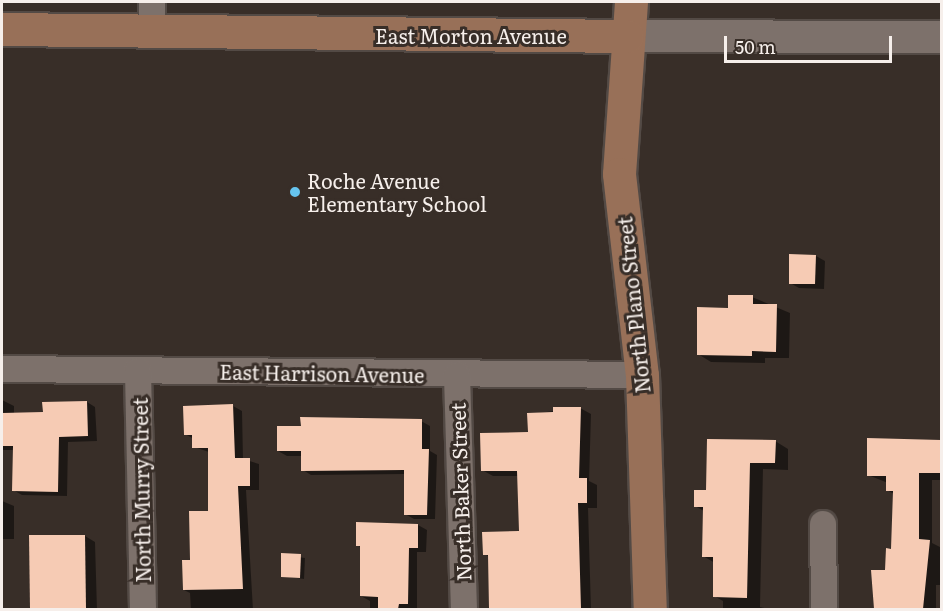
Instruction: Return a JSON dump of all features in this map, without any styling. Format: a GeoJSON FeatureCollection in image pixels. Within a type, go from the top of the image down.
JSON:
{"type":"FeatureCollection","features":[{"type":"Feature","properties":{"kind":"main road","name":"North Plano Street"},"geometry":{"type":"LineString","coordinates":[[631,2],[619,174],[642,375],[650,609]]}},
{"type":"Feature","properties":{"kind":"main road","name":"East Morton Avenue"},"geometry":{"type":"LineString","coordinates":[[2,29],[152,17],[627,36]]}},
{"type":"Feature","properties":{"kind":"street","name":"East Morton Avenue"},"geometry":{"type":"LineString","coordinates":[[627,36],[942,37]]}},
{"type":"Feature","properties":{"kind":"street","name":"East Harrison Avenue"},"geometry":{"type":"LineString","coordinates":[[2,369],[642,375]]}},
{"type":"Feature","properties":{"kind":"street","name":"North Murry Street"},"geometry":{"type":"LineString","coordinates":[[138,371],[143,609]]}},
{"type":"Feature","properties":{"kind":"street","name":"North Baker Street"},"geometry":{"type":"LineString","coordinates":[[457,375],[464,609]]}},
{"type":"Feature","properties":{"kind":"street"},"geometry":{"type":"LineString","coordinates":[[823,524],[824,609]]}},
{"type":"Feature","properties":{"kind":"building"},"geometry":{"type":"Polygon","coordinates":[[[789,254],[816,255],[815,284],[789,284],[789,254]]]}},
{"type":"Feature","properties":{"kind":"building"},"geometry":{"type":"Polygon","coordinates":[[[728,295],[753,295],[753,304],[777,304],[776,352],[752,351],[752,356],[697,355],[697,307],[728,308],[728,295]]]}},
{"type":"Feature","properties":{"kind":"building"},"geometry":{"type":"Polygon","coordinates":[[[87,401],[88,436],[59,437],[58,492],[12,491],[13,446],[2,446],[2,413],[43,412],[42,402],[87,401]]]}},
{"type":"Feature","properties":{"kind":"building"},"geometry":{"type":"Polygon","coordinates":[[[233,404],[235,458],[250,458],[250,486],[238,486],[243,589],[183,590],[182,560],[190,560],[189,511],[208,511],[208,448],[192,448],[192,435],[184,435],[183,406],[233,404]]]}},
{"type":"Feature","properties":{"kind":"building"},"geometry":{"type":"Polygon","coordinates":[[[553,407],[581,407],[579,478],[587,478],[587,503],[578,503],[581,609],[489,609],[488,555],[483,555],[482,532],[519,531],[517,471],[481,471],[480,433],[528,432],[527,413],[553,412],[553,407]]]}},
{"type":"Feature","properties":{"kind":"building"},"geometry":{"type":"Polygon","coordinates":[[[300,417],[422,419],[422,449],[429,449],[427,515],[404,515],[404,470],[301,471],[301,451],[277,451],[277,426],[301,426],[300,417]]]}},
{"type":"Feature","properties":{"kind":"building"},"geometry":{"type":"Polygon","coordinates":[[[867,438],[941,440],[940,473],[919,473],[919,539],[930,540],[923,609],[874,609],[871,570],[885,570],[886,548],[891,549],[893,491],[886,491],[886,476],[867,476],[867,438]]]}},
{"type":"Feature","properties":{"kind":"building"},"geometry":{"type":"Polygon","coordinates":[[[707,439],[776,440],[775,463],[750,463],[747,598],[713,597],[713,557],[702,557],[703,507],[694,507],[694,490],[706,490],[707,439]]]}},
{"type":"Feature","properties":{"kind":"building"},"geometry":{"type":"Polygon","coordinates":[[[356,522],[418,524],[418,548],[409,548],[408,604],[399,604],[398,609],[378,609],[378,597],[360,596],[360,546],[356,546],[356,522]]]}},
{"type":"Feature","properties":{"kind":"building"},"geometry":{"type":"Polygon","coordinates":[[[29,535],[85,535],[86,609],[30,609],[29,535]]]}},
{"type":"Feature","properties":{"kind":"building"},"geometry":{"type":"Polygon","coordinates":[[[281,553],[301,554],[300,578],[281,577],[281,553]]]}},
{"type":"Feature","properties":{"kind":"place","name":"Roche Avenue Elementary School"},"geometry":{"type":"Point","coordinates":[295,192]}}]}
